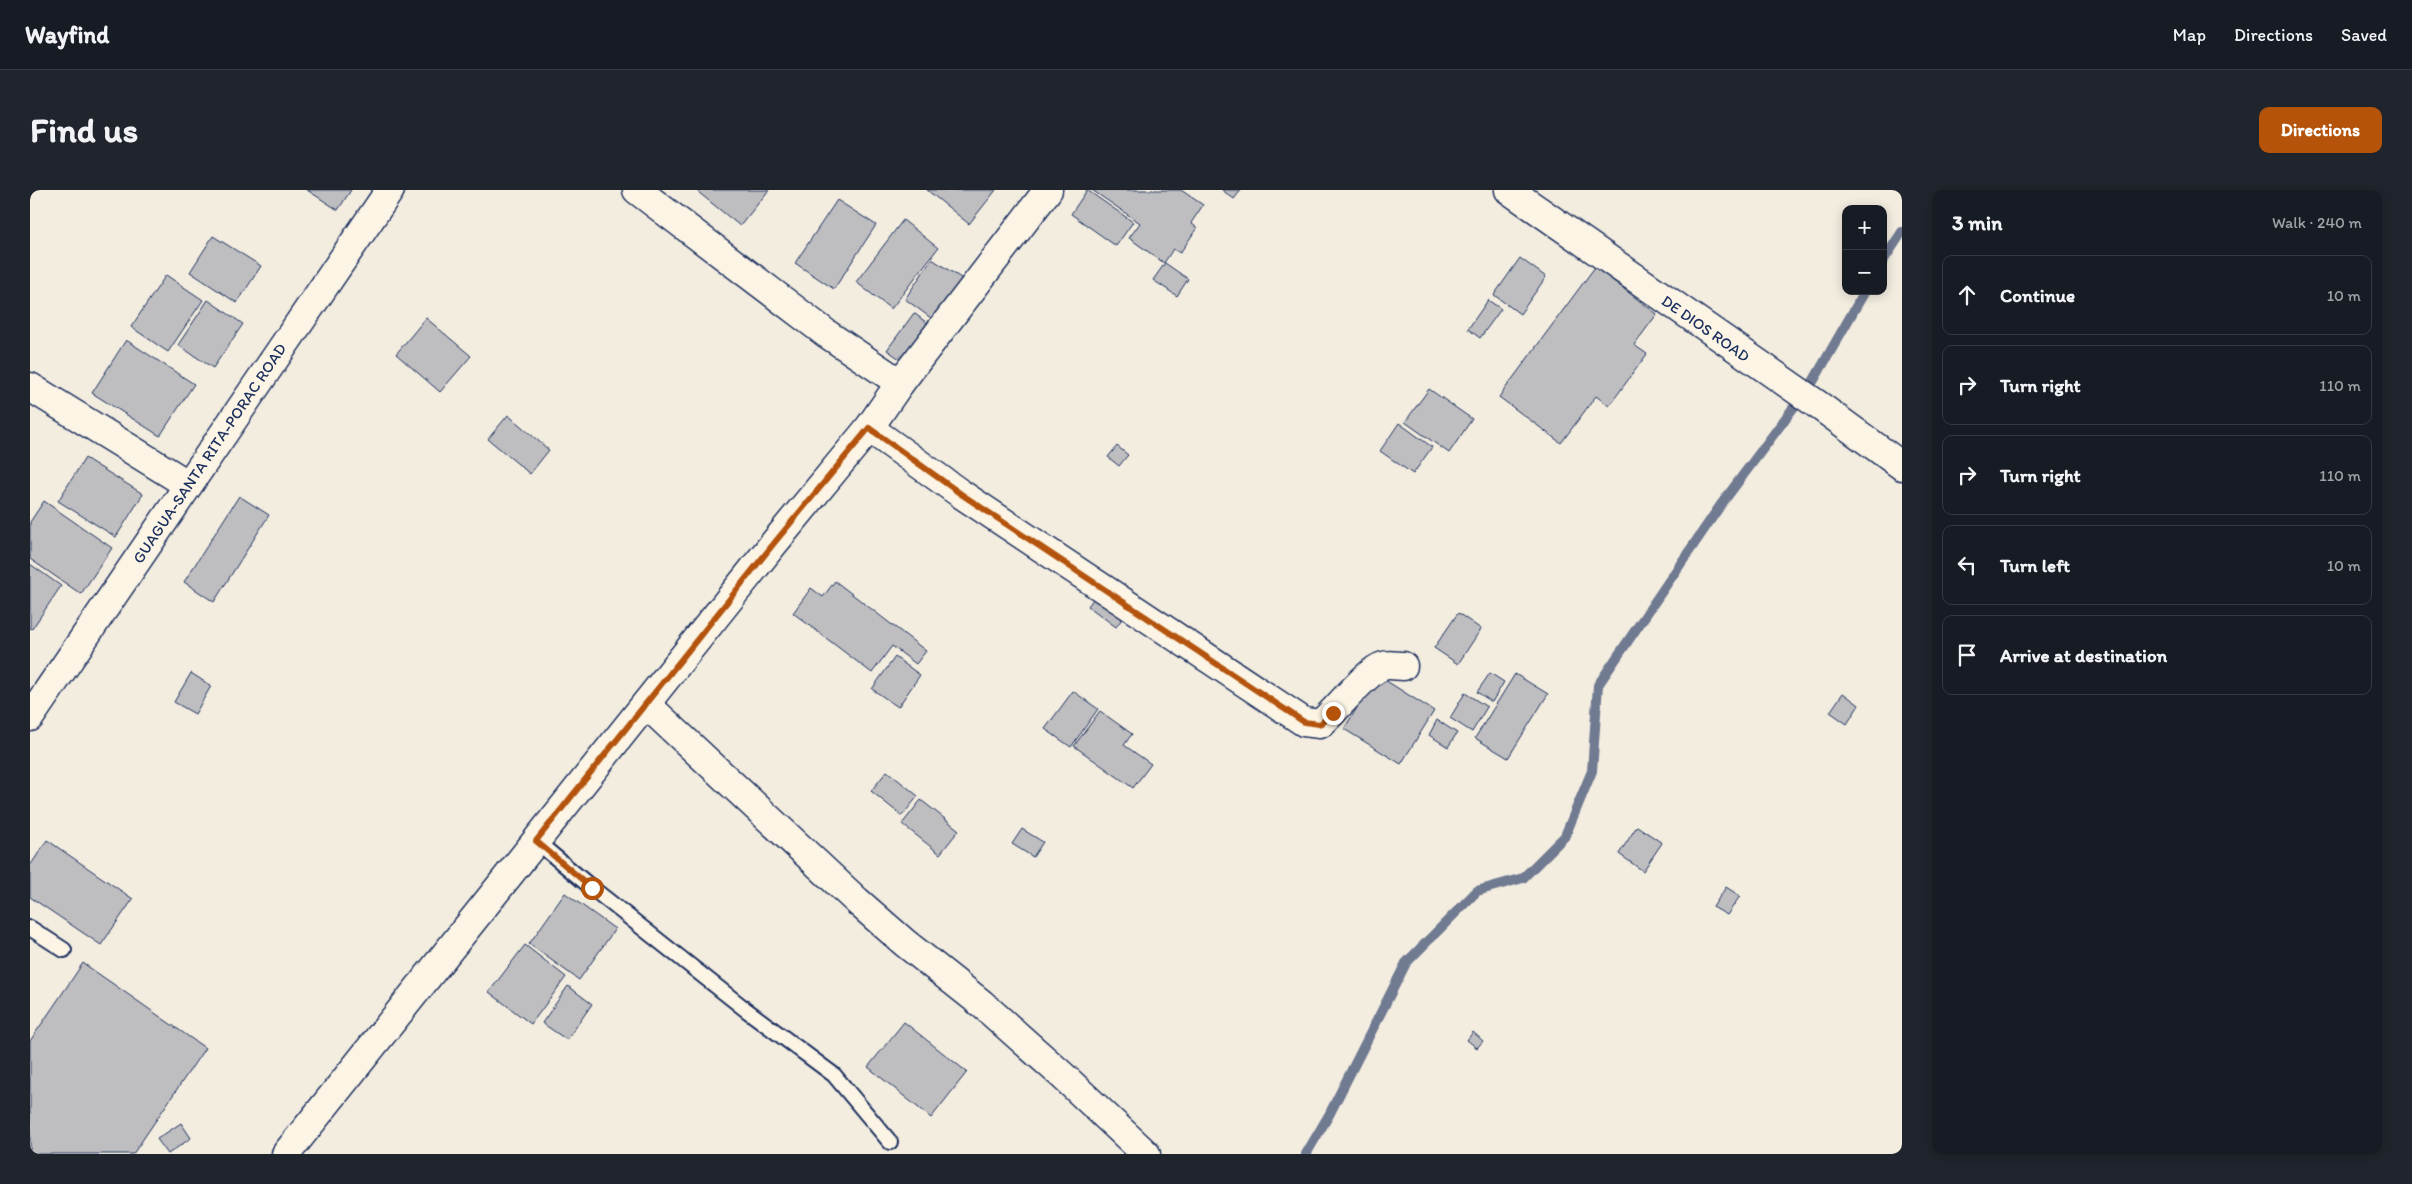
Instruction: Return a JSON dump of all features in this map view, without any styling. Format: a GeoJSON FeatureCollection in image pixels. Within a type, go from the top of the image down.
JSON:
{"type":"FeatureCollection","features":[{"type":"Feature","properties":{"kind":"street","name":"GUAGUA-SANTA RITA-PORAC ROAD"},"geometry":{"type":"LineString","coordinates":[[30,717],[187,484],[390,190]]}},
{"type":"Feature","properties":{"kind":"street"},"geometry":{"type":"LineString","coordinates":[[638,190],[827,334],[900,383]]}},
{"type":"Feature","properties":{"kind":"street"},"geometry":{"type":"LineString","coordinates":[[286,1154],[775,542],[869,428],[900,383],[1048,190]]}},
{"type":"Feature","properties":{"kind":"street","name":"DE DIOS ROAD"},"geometry":{"type":"LineString","coordinates":[[1510,190],[1782,382],[1821,407],[1902,466]]}},
{"type":"Feature","properties":{"kind":"street"},"geometry":{"type":"LineString","coordinates":[[30,386],[187,484]]}},
{"type":"Feature","properties":{"kind":"street"},"geometry":{"type":"LineString","coordinates":[[869,428],[961,494],[1304,722],[1320,724],[1365,679],[1383,666],[1403,666]]}},
{"type":"Feature","properties":{"kind":"street"},"geometry":{"type":"LineString","coordinates":[[646,704],[857,902],[982,1004],[1063,1076],[1146,1154]]}},
{"type":"Feature","properties":{"kind":"lane"},"geometry":{"type":"LineString","coordinates":[[536,841],[592,888],[745,1009],[834,1075],[890,1142]]}},
{"type":"Feature","properties":{"kind":"lane"},"geometry":{"type":"LineString","coordinates":[[30,928],[64,950]]}},
{"type":"Feature","properties":{"kind":"building"},"geometry":{"type":"Polygon","coordinates":[[[307,190],[351,190],[338,210],[307,190]]]}},
{"type":"Feature","properties":{"kind":"building"},"geometry":{"type":"Polygon","coordinates":[[[700,190],[769,190],[740,226],[698,192],[700,190]]]}},
{"type":"Feature","properties":{"kind":"building"},"geometry":{"type":"Polygon","coordinates":[[[927,190],[996,190],[969,224],[927,190]]]}},
{"type":"Feature","properties":{"kind":"building"},"geometry":{"type":"Polygon","coordinates":[[[1087,190],[1133,222],[1116,246],[1071,214],[1087,190]]]}},
{"type":"Feature","properties":{"kind":"building"},"geometry":{"type":"Polygon","coordinates":[[[1092,190],[1181,190],[1203,205],[1191,223],[1197,228],[1180,253],[1173,249],[1164,263],[1129,238],[1140,223],[1092,190]]]}},
{"type":"Feature","properties":{"kind":"building"},"geometry":{"type":"Polygon","coordinates":[[[1222,190],[1241,190],[1234,199],[1222,190]]]}},
{"type":"Feature","properties":{"kind":"building"},"geometry":{"type":"Polygon","coordinates":[[[837,200],[876,225],[834,289],[795,263],[837,200]]]}},
{"type":"Feature","properties":{"kind":"building"},"geometry":{"type":"Polygon","coordinates":[[[903,220],[938,248],[891,309],[856,282],[903,220]]]}},
{"type":"Feature","properties":{"kind":"building"},"geometry":{"type":"Polygon","coordinates":[[[213,236],[261,266],[237,303],[190,272],[213,236]]]}},
{"type":"Feature","properties":{"kind":"building"},"geometry":{"type":"Polygon","coordinates":[[[1520,258],[1546,277],[1520,314],[1494,295],[1520,258]]]}},
{"type":"Feature","properties":{"kind":"building"},"geometry":{"type":"Polygon","coordinates":[[[932,259],[964,280],[935,321],[905,299],[932,259]]]}},
{"type":"Feature","properties":{"kind":"building"},"geometry":{"type":"Polygon","coordinates":[[[1165,263],[1188,279],[1177,296],[1153,280],[1165,263]]]}},
{"type":"Feature","properties":{"kind":"building"},"geometry":{"type":"Polygon","coordinates":[[[1595,267],[1657,314],[1634,345],[1647,354],[1609,406],[1596,396],[1561,443],[1499,397],[1595,267]]]}},
{"type":"Feature","properties":{"kind":"building"},"geometry":{"type":"Polygon","coordinates":[[[166,275],[203,300],[168,352],[131,327],[166,275]]]}},
{"type":"Feature","properties":{"kind":"building"},"geometry":{"type":"Polygon","coordinates":[[[208,300],[243,324],[213,368],[178,345],[208,300]]]}},
{"type":"Feature","properties":{"kind":"building"},"geometry":{"type":"Polygon","coordinates":[[[1488,300],[1501,309],[1480,338],[1468,329],[1488,300]]]}},
{"type":"Feature","properties":{"kind":"building"},"geometry":{"type":"Polygon","coordinates":[[[914,313],[931,326],[904,362],[887,350],[914,313]]]}},
{"type":"Feature","properties":{"kind":"building"},"geometry":{"type":"Polygon","coordinates":[[[426,318],[471,356],[440,392],[396,354],[426,318]]]}},
{"type":"Feature","properties":{"kind":"building"},"geometry":{"type":"Polygon","coordinates":[[[126,340],[194,384],[160,436],[92,393],[126,340]]]}},
{"type":"Feature","properties":{"kind":"building"},"geometry":{"type":"Polygon","coordinates":[[[1429,389],[1472,419],[1449,453],[1405,422],[1429,389]]]}},
{"type":"Feature","properties":{"kind":"building"},"geometry":{"type":"Polygon","coordinates":[[[508,415],[549,450],[530,474],[488,439],[508,415]]]}},
{"type":"Feature","properties":{"kind":"building"},"geometry":{"type":"Polygon","coordinates":[[[1399,423],[1432,447],[1413,474],[1380,451],[1399,423]]]}},
{"type":"Feature","properties":{"kind":"building"},"geometry":{"type":"Polygon","coordinates":[[[1117,446],[1128,455],[1119,466],[1108,457],[1117,446]]]}},
{"type":"Feature","properties":{"kind":"building"},"geometry":{"type":"Polygon","coordinates":[[[85,458],[143,494],[116,537],[58,501],[85,458]]]}},
{"type":"Feature","properties":{"kind":"building"},"geometry":{"type":"Polygon","coordinates":[[[239,496],[269,515],[214,602],[184,582],[239,496]]]}},
{"type":"Feature","properties":{"kind":"building"},"geometry":{"type":"Polygon","coordinates":[[[44,501],[112,548],[81,594],[30,559],[30,522],[44,501]]]}},
{"type":"Feature","properties":{"kind":"building"},"geometry":{"type":"Polygon","coordinates":[[[30,564],[61,586],[32,629],[30,628],[30,564]]]}},
{"type":"Feature","properties":{"kind":"building"},"geometry":{"type":"Polygon","coordinates":[[[835,581],[926,651],[916,664],[892,646],[872,673],[793,613],[811,588],[823,597],[835,581]]]}},
{"type":"Feature","properties":{"kind":"building"},"geometry":{"type":"Polygon","coordinates":[[[1100,590],[1128,611],[1116,627],[1088,606],[1100,590]]]}},
{"type":"Feature","properties":{"kind":"building"},"geometry":{"type":"Polygon","coordinates":[[[1458,613],[1481,629],[1458,664],[1434,648],[1458,613]]]}},
{"type":"Feature","properties":{"kind":"building"},"geometry":{"type":"Polygon","coordinates":[[[895,657],[920,675],[898,707],[872,689],[895,657]]]}},
{"type":"Feature","properties":{"kind":"building"},"geometry":{"type":"Polygon","coordinates":[[[191,673],[211,686],[195,714],[174,702],[191,673]]]}},
{"type":"Feature","properties":{"kind":"building"},"geometry":{"type":"Polygon","coordinates":[[[1490,673],[1504,682],[1492,702],[1477,692],[1490,673]]]}},
{"type":"Feature","properties":{"kind":"building"},"geometry":{"type":"Polygon","coordinates":[[[1515,674],[1548,694],[1508,758],[1475,738],[1515,674]]]}},
{"type":"Feature","properties":{"kind":"building"},"geometry":{"type":"Polygon","coordinates":[[[1377,675],[1434,711],[1401,764],[1344,729],[1377,675]]]}},
{"type":"Feature","properties":{"kind":"building"},"geometry":{"type":"Polygon","coordinates":[[[1073,691],[1098,709],[1071,747],[1045,729],[1073,691]]]}},
{"type":"Feature","properties":{"kind":"building"},"geometry":{"type":"Polygon","coordinates":[[[1465,693],[1487,707],[1472,732],[1450,718],[1465,693]]]}},
{"type":"Feature","properties":{"kind":"building"},"geometry":{"type":"Polygon","coordinates":[[[1843,693],[1859,705],[1847,724],[1830,712],[1843,693]]]}},
{"type":"Feature","properties":{"kind":"building"},"geometry":{"type":"Polygon","coordinates":[[[1100,711],[1132,734],[1124,745],[1151,764],[1133,788],[1074,746],[1100,711]]]}},
{"type":"Feature","properties":{"kind":"building"},"geometry":{"type":"Polygon","coordinates":[[[1437,720],[1457,733],[1448,747],[1429,735],[1437,720]]]}},
{"type":"Feature","properties":{"kind":"building"},"geometry":{"type":"Polygon","coordinates":[[[887,771],[918,796],[902,816],[871,791],[887,771]]]}},
{"type":"Feature","properties":{"kind":"building"},"geometry":{"type":"Polygon","coordinates":[[[921,800],[959,830],[940,854],[902,824],[921,800]]]}},
{"type":"Feature","properties":{"kind":"building"},"geometry":{"type":"Polygon","coordinates":[[[1637,826],[1662,843],[1643,871],[1619,854],[1637,826]]]}},
{"type":"Feature","properties":{"kind":"building"},"geometry":{"type":"Polygon","coordinates":[[[1022,829],[1043,842],[1033,857],[1012,844],[1022,829]]]}},
{"type":"Feature","properties":{"kind":"building"},"geometry":{"type":"Polygon","coordinates":[[[47,840],[133,899],[101,945],[30,897],[30,866],[47,840]]]}},
{"type":"Feature","properties":{"kind":"building"},"geometry":{"type":"Polygon","coordinates":[[[1726,887],[1740,896],[1727,915],[1713,907],[1726,887]]]}},
{"type":"Feature","properties":{"kind":"building"},"geometry":{"type":"Polygon","coordinates":[[[565,893],[615,929],[579,980],[529,944],[565,893]]]}},
{"type":"Feature","properties":{"kind":"building"},"geometry":{"type":"Polygon","coordinates":[[[525,945],[566,977],[531,1024],[489,992],[525,945]]]}},
{"type":"Feature","properties":{"kind":"building"},"geometry":{"type":"Polygon","coordinates":[[[83,963],[205,1048],[133,1154],[30,1154],[30,1041],[83,963]]]}},
{"type":"Feature","properties":{"kind":"building"},"geometry":{"type":"Polygon","coordinates":[[[568,986],[592,1004],[567,1040],[542,1023],[568,986]]]}},
{"type":"Feature","properties":{"kind":"building"},"geometry":{"type":"Polygon","coordinates":[[[904,1022],[967,1072],[931,1118],[868,1067],[904,1022]]]}},
{"type":"Feature","properties":{"kind":"building"},"geometry":{"type":"Polygon","coordinates":[[[1473,1032],[1483,1041],[1477,1048],[1467,1040],[1473,1032]]]}},
{"type":"Feature","properties":{"kind":"building"},"geometry":{"type":"Polygon","coordinates":[[[181,1123],[191,1138],[168,1154],[157,1139],[181,1123]]]}},
{"type":"Feature","properties":{"kind":"waterway"},"geometry":{"type":"LineString","coordinates":[[1887,255],[1902,232]]}},
{"type":"Feature","properties":{"kind":"waterway"},"geometry":{"type":"LineString","coordinates":[[1306,1154],[1329,1115],[1406,963],[1477,891],[1523,878],[1565,836],[1592,771],[1598,685],[1720,506],[1814,380],[1863,295]]}},
{"type":"Feature","properties":{"kind":"route"},"geometry":{"type":"LineString","coordinates":[[592,888],[536,841],[775,542],[869,428],[961,494],[1304,722],[1320,724],[1333,713]]}}]}
